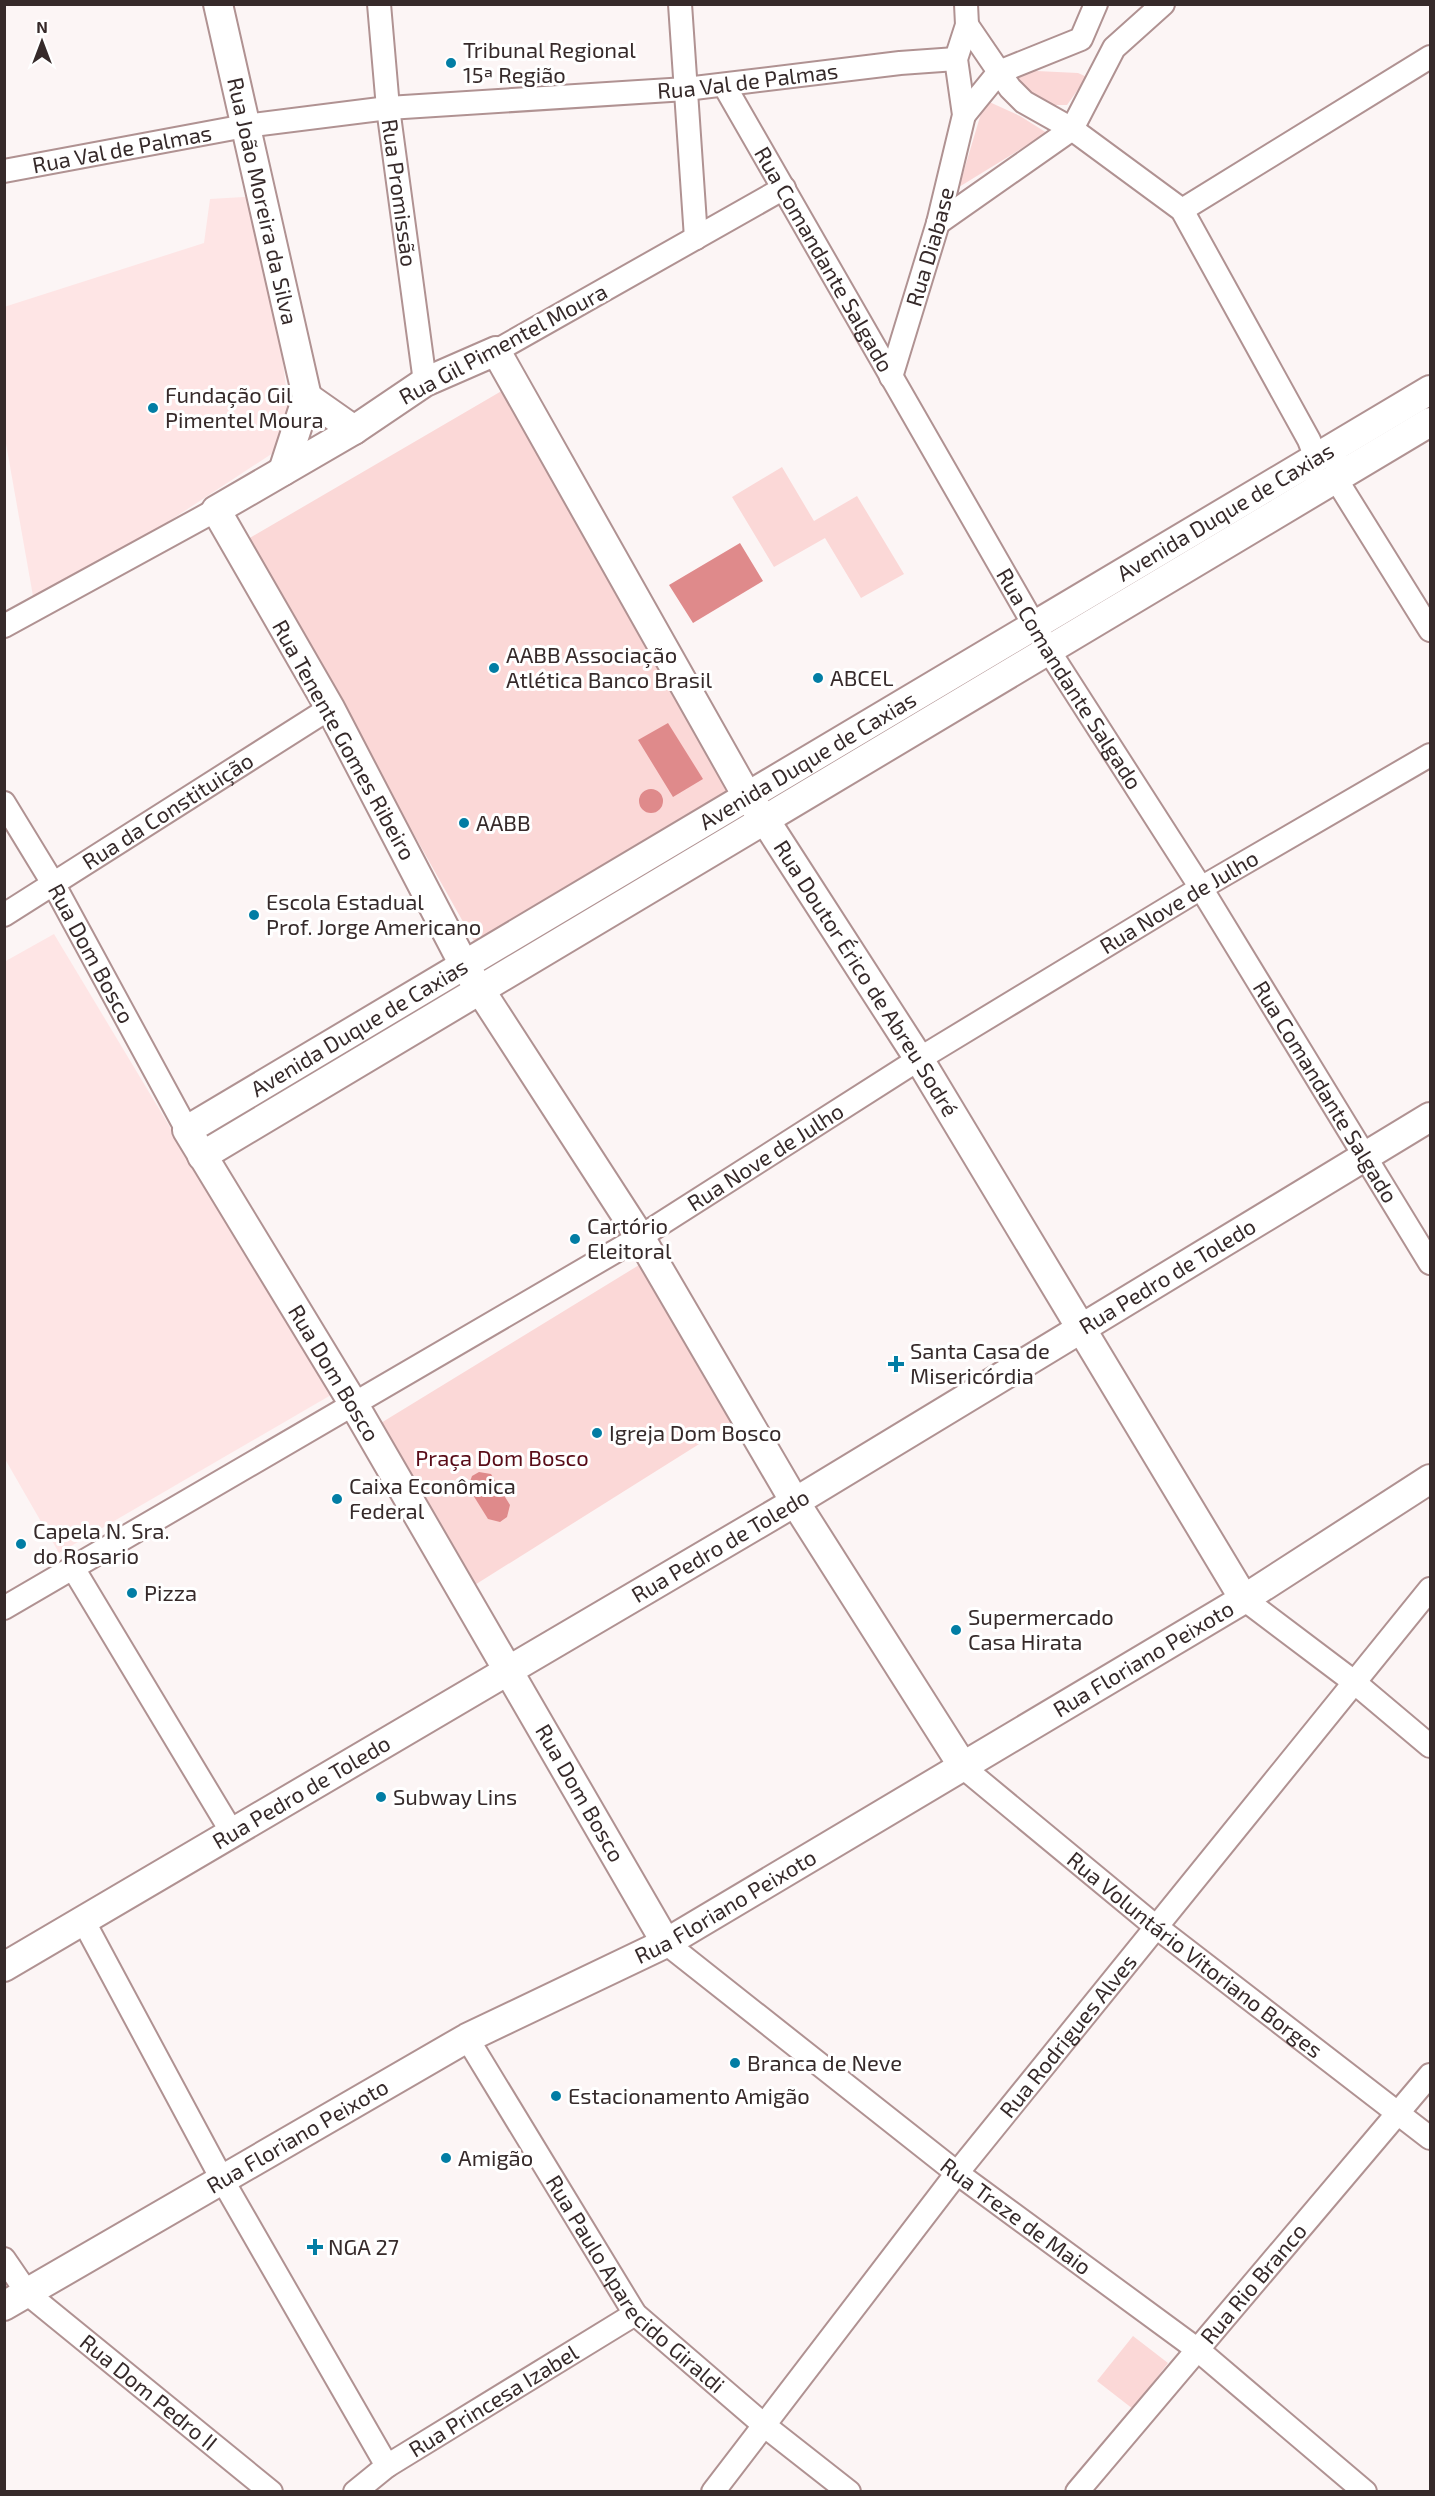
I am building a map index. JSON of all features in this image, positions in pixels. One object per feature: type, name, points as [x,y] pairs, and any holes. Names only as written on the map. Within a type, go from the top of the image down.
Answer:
[{"type":"main road","name":"Rua João Moreira da Silva","points":[[218,4],[307,397]]},
{"type":"main road","name":"Rua Gil Pimentel Moura","points":[[216,510],[354,430],[425,382],[496,351]]},
{"type":"main road","name":"Rua Doutor Érico de Abreu Sodré","points":[[496,351],[747,796],[765,820],[919,1059],[1244,1599]]},
{"type":"main road","name":"Avenida Duque de Caxias","points":[[187,1130],[1431,390]]},
{"type":"main road","points":[[283,471],[307,397],[354,430]]},
{"type":"main road","name":"Avenida Duque de Caxias","points":[[202,1156],[1431,422]]},
{"type":"main road","name":"Rua Tenente Gomes Ribeiro","points":[[216,510],[330,708],[464,965],[640,1237],[795,1502],[964,1768]]},
{"type":"main road","name":"Rua Pedro de Toledo","points":[[4,1967],[795,1502],[1431,1117]]},
{"type":"main road","name":"Rua Dom Bosco","points":[[187,1130],[353,1403],[666,1943]]},
{"type":"main road","name":"Rua Floriano Peixoto","points":[[16,2300],[143,2224],[223,2181],[467,2038],[666,1943],[964,1768],[1244,1599],[1431,1479]]},
{"type":"street","name":"Rua Promissão","points":[[379,4],[387,108],[425,382]]},
{"type":"street","points":[[680,4],[696,238]]},
{"type":"street","points":[[1081,39],[1096,4]]},
{"type":"street","points":[[938,224],[1072,129],[1114,48],[1163,4]]},
{"type":"street","name":"Rua Diabase","points":[[891,376],[938,224],[964,115],[956,58],[967,15]]},
{"type":"street","name":"Rua Diabase","points":[[964,115],[999,72],[967,15]]},
{"type":"street","points":[[1114,48],[1081,39],[999,72],[1024,102],[1072,129],[1182,210],[1298,418],[1316,458],[1308,481],[1293,504]]},
{"type":"street","points":[[1182,210],[1431,57]]},
{"type":"street","name":"Rua Val de Palmas","points":[[4,171],[245,126],[387,108],[686,89],[956,58]]},
{"type":"street","name":"Rua Comandante Salgado","points":[[724,85],[1048,651],[1202,888],[1431,1263]]},
{"type":"street","name":"Rua Gil Pimentel Moura","points":[[496,351],[784,188]]},
{"type":"street","points":[[1353,436],[1341,454],[1336,479],[1431,630]]},
{"type":"street","name":"Rua Gil Pimentel Moura","points":[[4,626],[216,510]]},
{"type":"street","name":"Rua da Constituição","points":[[4,915],[330,708]]},
{"type":"street","name":"Rua Nove de Julho","points":[[4,1608],[640,1237],[919,1059],[1202,888],[1431,755]]},
{"type":"street","name":"Rua Dom Bosco","points":[[4,803],[54,885],[187,1130]]},
{"type":"street","points":[[73,1568],[233,1834]]},
{"type":"street","name":"Rua Rodrigues Alves","points":[[713,2492],[957,2173],[1155,1926],[1431,1589]]},
{"type":"street","points":[[1244,1599],[1354,1682],[1431,1746]]},
{"type":"street","name":"Rua Voluntário Vitoriano Borges","points":[[964,1768],[1155,1926],[1431,2138]]},
{"type":"street","points":[[84,1922],[223,2181],[387,2466]]},
{"type":"street","name":"Rua Treze de Maio","points":[[666,1943],[957,2173],[1198,2350],[1365,2492]]},
{"type":"street","name":"Rua Paulo Aparecido Giraldi","points":[[467,2038],[635,2314],[765,2426],[849,2492]]},
{"type":"street","name":"Rua Rio Branco","points":[[1077,2492],[1431,2075]]},
{"type":"street","name":"Rua Dom Pedro II","points":[[4,2259],[16,2300],[271,2492]]},
{"type":"street","name":"Rua Princesa Izabel","points":[[355,2492],[387,2466],[635,2314]]},
{"type":"shaded area","points":[[262,196],[288,403],[286,430],[279,449],[55,596],[33,596],[5,438],[4,307],[204,243],[210,199]]},
{"type":"shaded area","points":[[740,543],[763,581],[693,623],[669,585]]},
{"type":"shaded area","points":[[668,723],[703,779],[673,797],[638,740]]},
{"type":"shaded area","points":[[651,789],[656,790],[662,796],[662,806],[656,812],[651,813],[646,812],[640,806],[639,801],[640,796],[646,790]]},
{"type":"shaded area","points":[[54,934],[331,1395],[59,1553],[5,1459],[4,962]]},
{"type":"shaded area","points":[[479,1472],[491,1474],[510,1505],[507,1517],[500,1522],[488,1519],[468,1487],[472,1476]]},
{"type":"green space","points":[[1016,70],[1078,73],[1087,77],[1067,105],[1049,105],[1016,85]]},
{"type":"green space","points":[[985,100],[1020,116],[1047,133],[959,187]]},
{"type":"green space","name":"AABB Associação Atlética Banco Brasil","points":[[505,389],[743,797],[480,952],[248,539]]},
{"type":"green space","points":[[782,467],[814,521],[857,496],[904,574],[861,598],[825,538],[774,567],[732,497]]},
{"type":"green space","name":"Praça Dom Bosco","points":[[644,1262],[739,1419],[470,1588],[376,1426]]},
{"type":"green space","points":[[1133,2336],[1168,2363],[1133,2409],[1097,2381]]},
{"type":"place","name":"Tribunal Regional 15ª Região","points":[[451,63]]},
{"type":"place","name":"Fundação Gil Pimentel Moura","points":[[153,408]]},
{"type":"place","name":"AABB Associação Atlética Banco Brasil","points":[[494,668]]},
{"type":"place","name":"ABCEL","points":[[818,678]]},
{"type":"place","name":"AABB","points":[[464,823]]},
{"type":"place","name":"Escola Estadual Prof. Jorge Americano","points":[[254,915]]},
{"type":"place","name":"Cartório Eleitoral","points":[[575,1239]]},
{"type":"place","name":"Santa Casa de Misericórdia","points":[[896,1364]]},
{"type":"place","name":"Igreja Dom Bosco","points":[[597,1433]]},
{"type":"place","name":"Caixa Econômica Federal","points":[[337,1499]]},
{"type":"place","name":"Capela N. Sra. do Rosario","points":[[21,1544]]},
{"type":"place","name":"Pizza","points":[[132,1593]]},
{"type":"place","name":"Supermercado Casa Hirata","points":[[956,1630]]},
{"type":"place","name":"Subway Lins","points":[[381,1797]]},
{"type":"place","name":"Branca de Neve","points":[[735,2063]]},
{"type":"place","name":"Estacionamento Amigão","points":[[556,2096]]},
{"type":"place","name":"Amigão","points":[[446,2158]]},
{"type":"place","name":"NGA 27","points":[[315,2247]]}]
